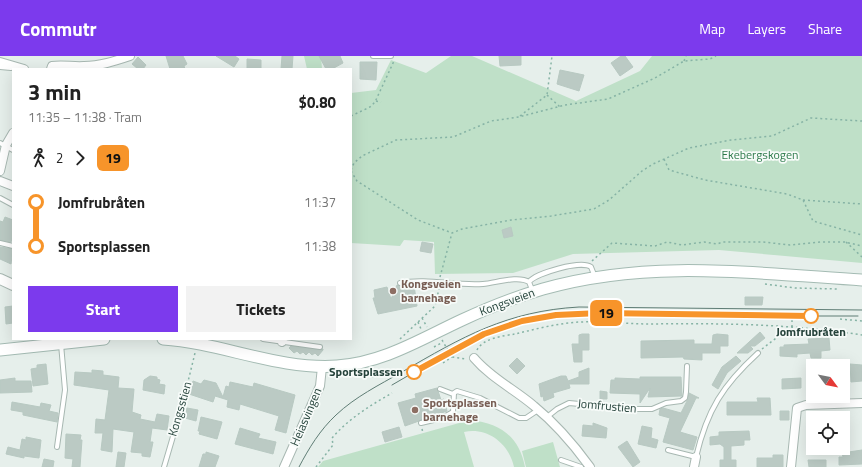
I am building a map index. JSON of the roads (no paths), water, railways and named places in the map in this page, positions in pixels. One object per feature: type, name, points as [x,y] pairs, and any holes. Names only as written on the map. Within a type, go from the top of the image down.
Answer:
[{"type":"main road","name":"Kongsveien","points":[[171,340],[211,345],[291,364],[322,367],[358,364],[398,352],[531,287],[632,272],[689,270],[862,280]]},
{"type":"main road","points":[[0,350],[82,340]]},
{"type":"street","points":[[51,68],[52,66],[57,65],[94,67],[130,56]]},
{"type":"street","points":[[0,62],[22,68]]},
{"type":"street","points":[[0,169],[3,144],[12,134]]},
{"type":"street","points":[[0,181],[12,186]]},
{"type":"street","points":[[0,279],[12,285]]},
{"type":"street","points":[[474,358],[484,370],[547,417],[590,467]]},
{"type":"street","name":"Heiasvingen","points":[[284,467],[320,386],[322,367]]},
{"type":"street","points":[[790,467],[797,408],[806,405],[862,403]]},
{"type":"street","points":[[694,467],[696,457]]},
{"type":"lane","points":[[374,56],[393,58]]},
{"type":"lane","points":[[0,67],[22,68]]},
{"type":"lane","points":[[3,144],[12,149]]},
{"type":"lane","points":[[0,198],[12,204]]},
{"type":"lane","points":[[0,243],[12,246]]},
{"type":"lane","points":[[400,283],[415,281],[440,281],[458,285],[493,283],[519,279],[531,287],[536,276],[570,266],[588,265],[593,270],[595,278]]},
{"type":"lane","points":[[283,340],[320,347]]},
{"type":"lane","points":[[57,447],[65,390],[61,343]]},
{"type":"lane","points":[[668,450],[696,457],[705,423],[716,401],[734,376],[758,353]]},
{"type":"lane","name":"Jomfrustien","points":[[547,417],[555,410],[569,403],[632,409],[652,409],[666,403],[681,401],[686,392],[687,366]]},
{"type":"lane","points":[[440,389],[453,394],[457,391],[472,395],[519,418],[526,418],[538,409]]},
{"type":"lane","points":[[422,423],[442,418],[453,412],[453,394]]},
{"type":"lane","name":"Kongsstien","points":[[164,467],[184,399]]},
{"type":"lane","points":[[561,460],[581,467]]},
{"type":"tram line","points":[[299,467],[311,446],[325,427],[336,415],[359,397],[465,337],[507,320],[529,314],[579,307],[862,310]]},
{"type":"tram line","points":[[470,341],[484,334],[515,323],[546,317],[578,313],[594,313]]},
{"type":"tram line","name":"19","points":[[414,372],[458,346],[484,334],[522,321],[556,315],[600,313],[811,316]]},
{"type":"tram line","points":[[792,316],[858,316]]},
{"type":"tram line","points":[[392,385],[442,356]]},
{"type":"place","name":"Kongsveien barnehage","points":[[393,291]]},
{"type":"place","name":"Jomfrubråten","points":[[811,316]]},
{"type":"place","name":"Sportsplassen","points":[[414,372]]},
{"type":"place","name":"Sportsplassen barnehage","points":[[415,410]]},
{"type":"park label","name":"Ekebergskogen","points":[[760,155]]}]
